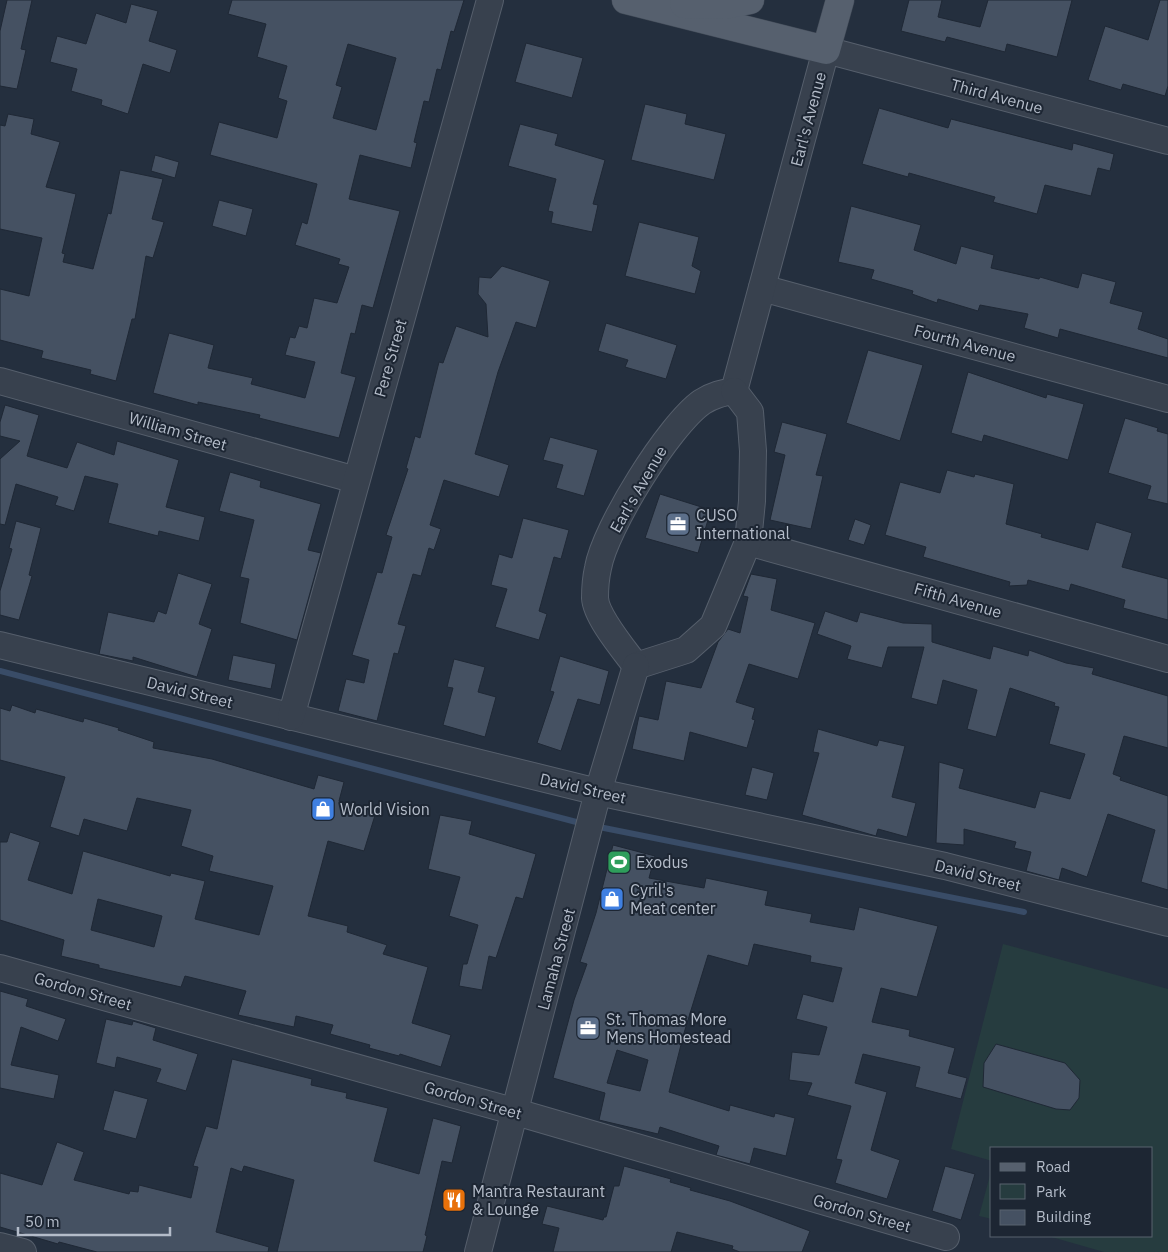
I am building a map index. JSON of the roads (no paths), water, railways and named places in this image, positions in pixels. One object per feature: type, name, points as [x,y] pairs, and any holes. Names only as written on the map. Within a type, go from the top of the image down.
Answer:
[{"type":"main road","points":[[632,2],[725,5],[750,0]]},
{"type":"main road","points":[[632,2],[826,50],[840,0]]},
{"type":"street","name":"Pere Street","points":[[290,716],[490,0]]},
{"type":"street","name":"Third Avenue","points":[[826,50],[1168,141]]},
{"type":"street","name":"Earl's Avenue","points":[[636,666],[608,628],[595,601],[598,567],[614,524],[676,426],[701,403],[716,394],[734,391],[826,50]]},
{"type":"street","name":"Fourth Avenue","points":[[762,288],[1168,399]]},
{"type":"street","name":"William Street","points":[[0,382],[356,480]]},
{"type":"street","points":[[636,666],[686,650],[712,626],[748,542],[752,501],[750,412],[734,391]]},
{"type":"street","name":"Fifth Avenue","points":[[748,542],[1168,659]]},
{"type":"street","name":"David Street","points":[[0,645],[290,716],[593,815],[945,866],[1168,923]]},
{"type":"street","name":"Lamaha Street","points":[[478,1252],[593,815],[636,666]]},
{"type":"street","name":"Gordon Street","points":[[0,968],[516,1112],[946,1237]]},
{"type":"street","points":[[0,1246],[23,1252]]},
{"type":"waterway","points":[[0,671],[584,824]]},
{"type":"waterway","points":[[594,826],[1024,912]]},
{"type":"place","name":"CUSO International","points":[[678,524]]},
{"type":"place","name":"World Vision","points":[[323,809]]},
{"type":"place","name":"Exodus","points":[[619,862]]},
{"type":"place","name":"Cyril's Meat center","points":[[612,899]]},
{"type":"place","name":"St. Thomas More Mens Homestead","points":[[588,1028]]},
{"type":"place","name":"Mantra Restaurant & Lounge","points":[[454,1200]]}]
